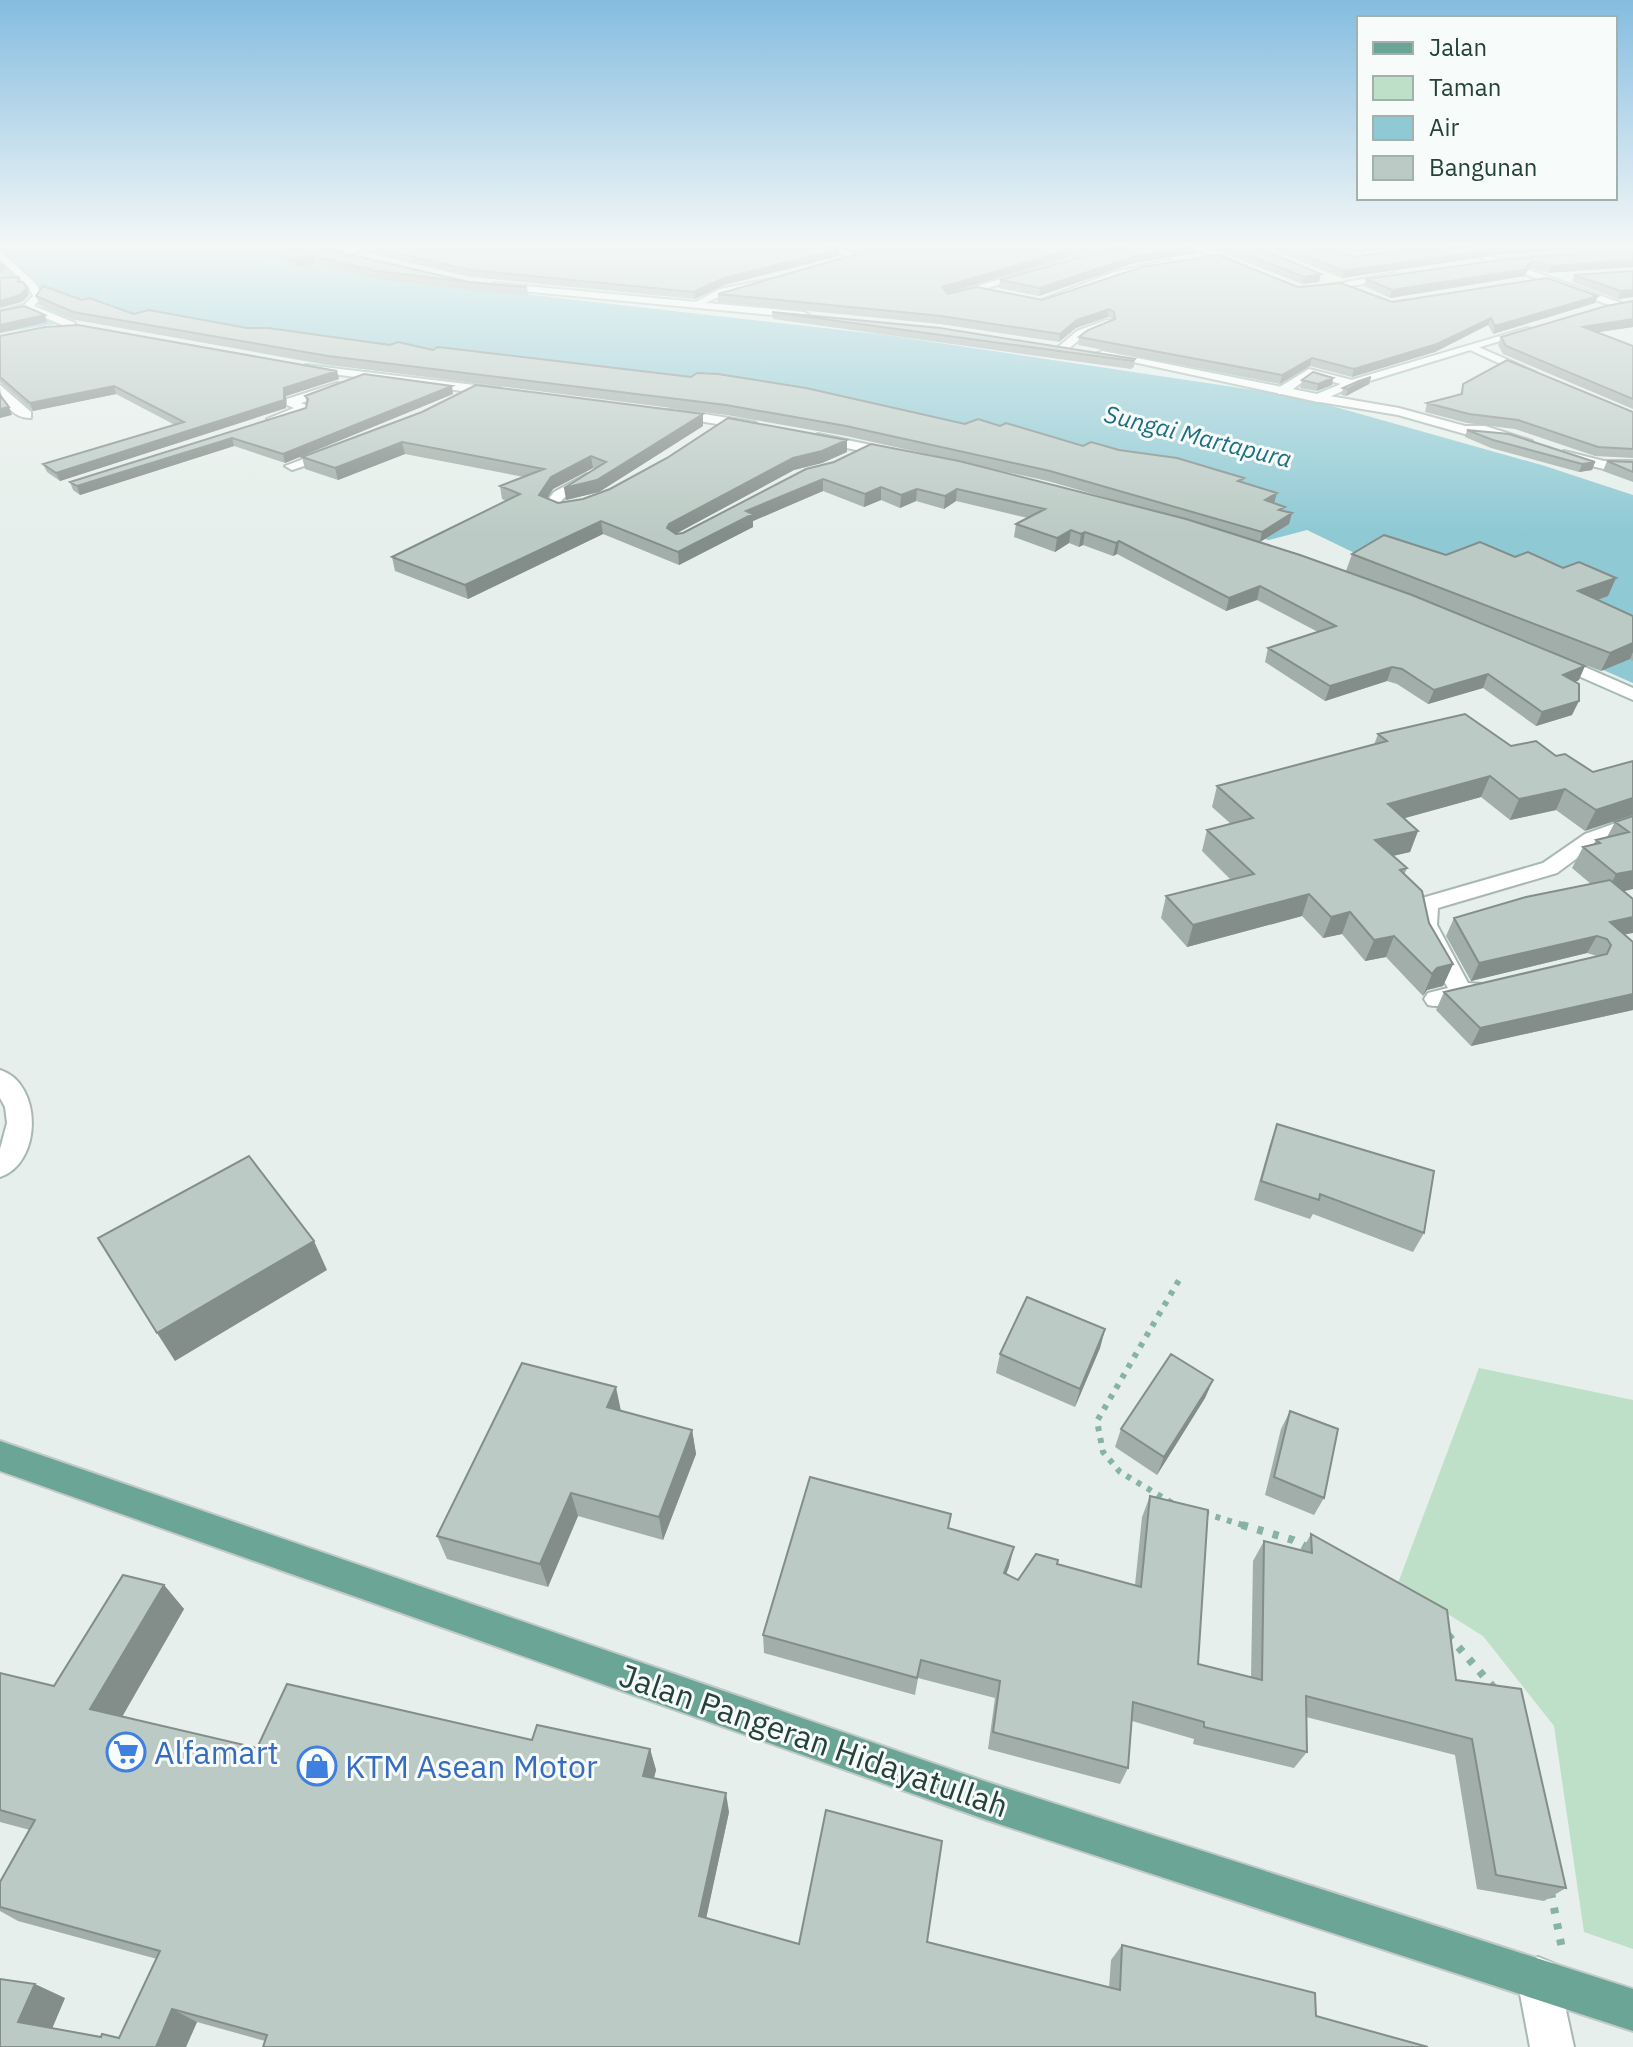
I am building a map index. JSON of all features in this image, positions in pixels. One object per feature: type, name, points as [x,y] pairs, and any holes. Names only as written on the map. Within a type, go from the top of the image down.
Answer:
[{"type":"main road","name":"Jalan Pangeran Hidayatullah","points":[[0,1456],[987,1801],[1633,2010]]},
{"type":"street","points":[[1063,348],[1068,344]]},
{"type":"street","points":[[1318,398],[1352,383],[1488,344]]},
{"type":"street","points":[[1049,346],[1077,350]]},
{"type":"street","points":[[1474,348],[1543,379]]},
{"type":"street","points":[[1091,352],[1399,412],[1465,430],[1509,435],[1548,450],[1604,465],[1633,465]]},
{"type":"street","points":[[290,365],[521,395]]},
{"type":"street","points":[[1282,391],[1309,372],[1352,383]]},
{"type":"street","points":[[258,424],[304,409],[291,402],[367,376]]},
{"type":"street","points":[[0,389],[13,405],[27,415]]},
{"type":"street","points":[[458,400],[478,390]]},
{"type":"street","points":[[1399,412],[1426,405]]},
{"type":"street","points":[[664,412],[774,430]]},
{"type":"street","points":[[713,430],[726,422]]},
{"type":"street","points":[[804,435],[912,458]]},
{"type":"street","points":[[292,466],[345,447]]},
{"type":"street","points":[[850,459],[872,449]]},
{"type":"street","points":[[593,502],[568,511],[555,510],[550,506],[559,495],[597,474]]},
{"type":"street","points":[[1543,653],[1633,695]]},
{"type":"street","points":[[1462,993],[1426,925],[1425,912],[1430,903],[1550,868],[1592,838],[1633,823]]},
{"type":"street","points":[[1436,999],[1490,986]]},
{"type":"street","points":[[0,1079],[18,1107],[20,1124],[8,1159],[0,1167]]},
{"type":"street","points":[[1552,2047],[1554,1984]]},
{"type":"path","points":[[1179,1280],[1097,1421],[1103,1452],[1120,1472],[1170,1503],[1184,1507]]},
{"type":"path","points":[[1197,1511],[1293,1540],[1320,1555]]},
{"type":"path","points":[[1436,1622],[1478,1666],[1504,1702]]},
{"type":"path","points":[[1549,1885],[1554,1984]]},
{"type":"green space","points":[[1479,1368],[1633,1400],[1633,1949],[1584,1932],[1554,1726],[1483,1636],[1398,1583]]},
{"type":"water","name":"Sungai Martapura","points":[[208,344],[943,344],[1300,397],[1545,466],[1633,495],[1633,683],[1539,642],[1307,530],[1269,540],[988,465],[829,428],[482,382],[326,365]]},
{"type":"building","points":[[0,344],[182,344],[337,371],[284,388],[284,400],[56,473],[43,464],[184,422],[114,386],[30,403],[0,377]]},
{"type":"building","points":[[256,344],[405,344],[433,350],[438,347],[691,377],[697,373],[718,374],[806,388],[965,424],[978,419],[1000,426],[1006,423],[1083,446],[1091,442],[1119,450],[1177,458],[1244,478],[1238,481],[1277,493],[1265,500],[1285,507],[1279,510],[1292,513],[1262,532],[1050,471],[846,426],[726,405],[328,356]]},
{"type":"building","points":[[1004,344],[1038,344],[1135,359]]},
{"type":"building","points":[[1114,344],[1438,344],[1354,369],[1312,358],[1282,375]]},
{"type":"building","points":[[1505,344],[1633,346],[1633,399]]},
{"type":"building","points":[[1507,360],[1633,412],[1633,449],[1598,447],[1518,420],[1469,414],[1427,403],[1462,394],[1463,384]]},
{"type":"building","points":[[1313,372],[1333,378],[1318,384],[1302,380]]},
{"type":"building","points":[[364,374],[452,386],[283,454],[232,438],[77,486],[70,482],[306,408],[308,399],[305,396]]},
{"type":"building","points":[[1371,377],[1348,389],[1343,388],[1359,381]]},
{"type":"building","points":[[476,385],[703,414],[597,480],[564,488],[606,462],[591,456],[551,477],[539,495],[558,503],[583,499],[610,489],[667,458],[728,418],[847,440],[822,451],[793,458],[669,524],[667,528],[676,534],[806,469],[834,462],[871,444],[959,461],[1186,519],[1412,595],[1585,666],[1563,675],[1579,684],[1579,701],[1542,712],[1488,674],[1434,690],[1402,669],[1392,667],[1330,686],[1268,648],[1336,626],[1260,586],[1229,598],[1119,541],[1116,543],[1071,530],[1057,538],[1016,524],[1045,509],[957,489],[945,496],[917,489],[901,495],[881,487],[865,494],[823,479],[746,511],[753,514],[678,552],[601,521],[465,585],[392,557],[520,494],[500,486],[544,469],[402,442],[335,468],[302,457],[422,412]]},
{"type":"building","points":[[0,395],[9,407],[0,409]]},
{"type":"building","points":[[1467,430],[1509,434],[1595,462],[1582,464]]},
{"type":"building","points":[[1607,461],[1633,462],[1633,472]]},
{"type":"building","points":[[1384,535],[1446,555],[1480,542],[1515,557],[1528,552],[1563,568],[1579,562],[1616,578],[1578,591],[1633,616],[1633,643],[1610,653],[1352,554]]},
{"type":"building","points":[[1465,714],[1511,746],[1536,741],[1556,756],[1565,754],[1593,772],[1633,761],[1633,798],[1596,810],[1565,789],[1519,799],[1490,776],[1388,804],[1418,831],[1375,840],[1407,868],[1400,870],[1422,891],[1429,923],[1453,964],[1437,968],[1432,974],[1394,936],[1374,940],[1350,912],[1331,917],[1309,894],[1193,925],[1166,896],[1254,874],[1207,830],[1253,818],[1217,786],[1387,741],[1378,734]]},
{"type":"building","points":[[1633,816],[1633,871],[1616,874],[1583,847],[1600,843],[1596,840],[1629,832],[1615,822]]},
{"type":"building","points":[[1610,880],[1633,899],[1633,917],[1610,922],[1633,942],[1633,994],[1480,1028],[1444,992],[1607,954],[1611,945],[1607,939],[1597,936],[1479,963],[1454,918],[1526,897]]},
{"type":"building","points":[[1277,1124],[1434,1171],[1424,1233],[1320,1194],[1319,1200],[1261,1181]]},
{"type":"building","points":[[249,1156],[314,1241],[157,1333],[98,1238]]},
{"type":"building","points":[[1027,1297],[1105,1329],[1080,1389],[1000,1354]]},
{"type":"building","points":[[1171,1354],[1213,1380],[1164,1457],[1121,1429]]},
{"type":"building","points":[[522,1363],[616,1387],[607,1407],[692,1430],[659,1517],[571,1493],[540,1564],[437,1536]]},
{"type":"building","points":[[1290,1411],[1338,1429],[1324,1498],[1274,1477]]},
{"type":"building","points":[[810,1477],[951,1514],[948,1528],[1014,1547],[1004,1573],[1018,1580],[1036,1554],[1058,1560],[1057,1564],[1141,1587],[1150,1496],[1208,1510],[1198,1664],[1262,1680],[1264,1541],[1312,1553],[1311,1534],[1447,1610],[1456,1680],[1521,1689],[1566,1888],[1496,1875],[1472,1739],[1306,1696],[1307,1752],[1204,1727],[1204,1722],[1133,1702],[1128,1768],[993,1732],[1000,1681],[921,1660],[917,1678],[763,1635]]},
{"type":"building","points":[[123,1575],[164,1585],[90,1709],[257,1748],[287,1684],[532,1740],[537,1725],[650,1749],[643,1776],[726,1793],[699,1916],[799,1944],[826,1810],[942,1841],[927,1942],[1120,1990],[1122,1945],[1315,1993],[1316,2016],[1428,2047],[263,2047],[267,2035],[172,2009],[156,2047],[0,2047],[0,1979],[35,1984],[18,2022],[119,2038],[160,1951],[0,1907],[0,1882],[35,1820],[0,1810],[0,1673],[54,1686]]},
{"type":"place","name":"Alfamart","points":[[126,1752]]},
{"type":"place","name":"KTM Asean Motor","points":[[317,1766]]}]
